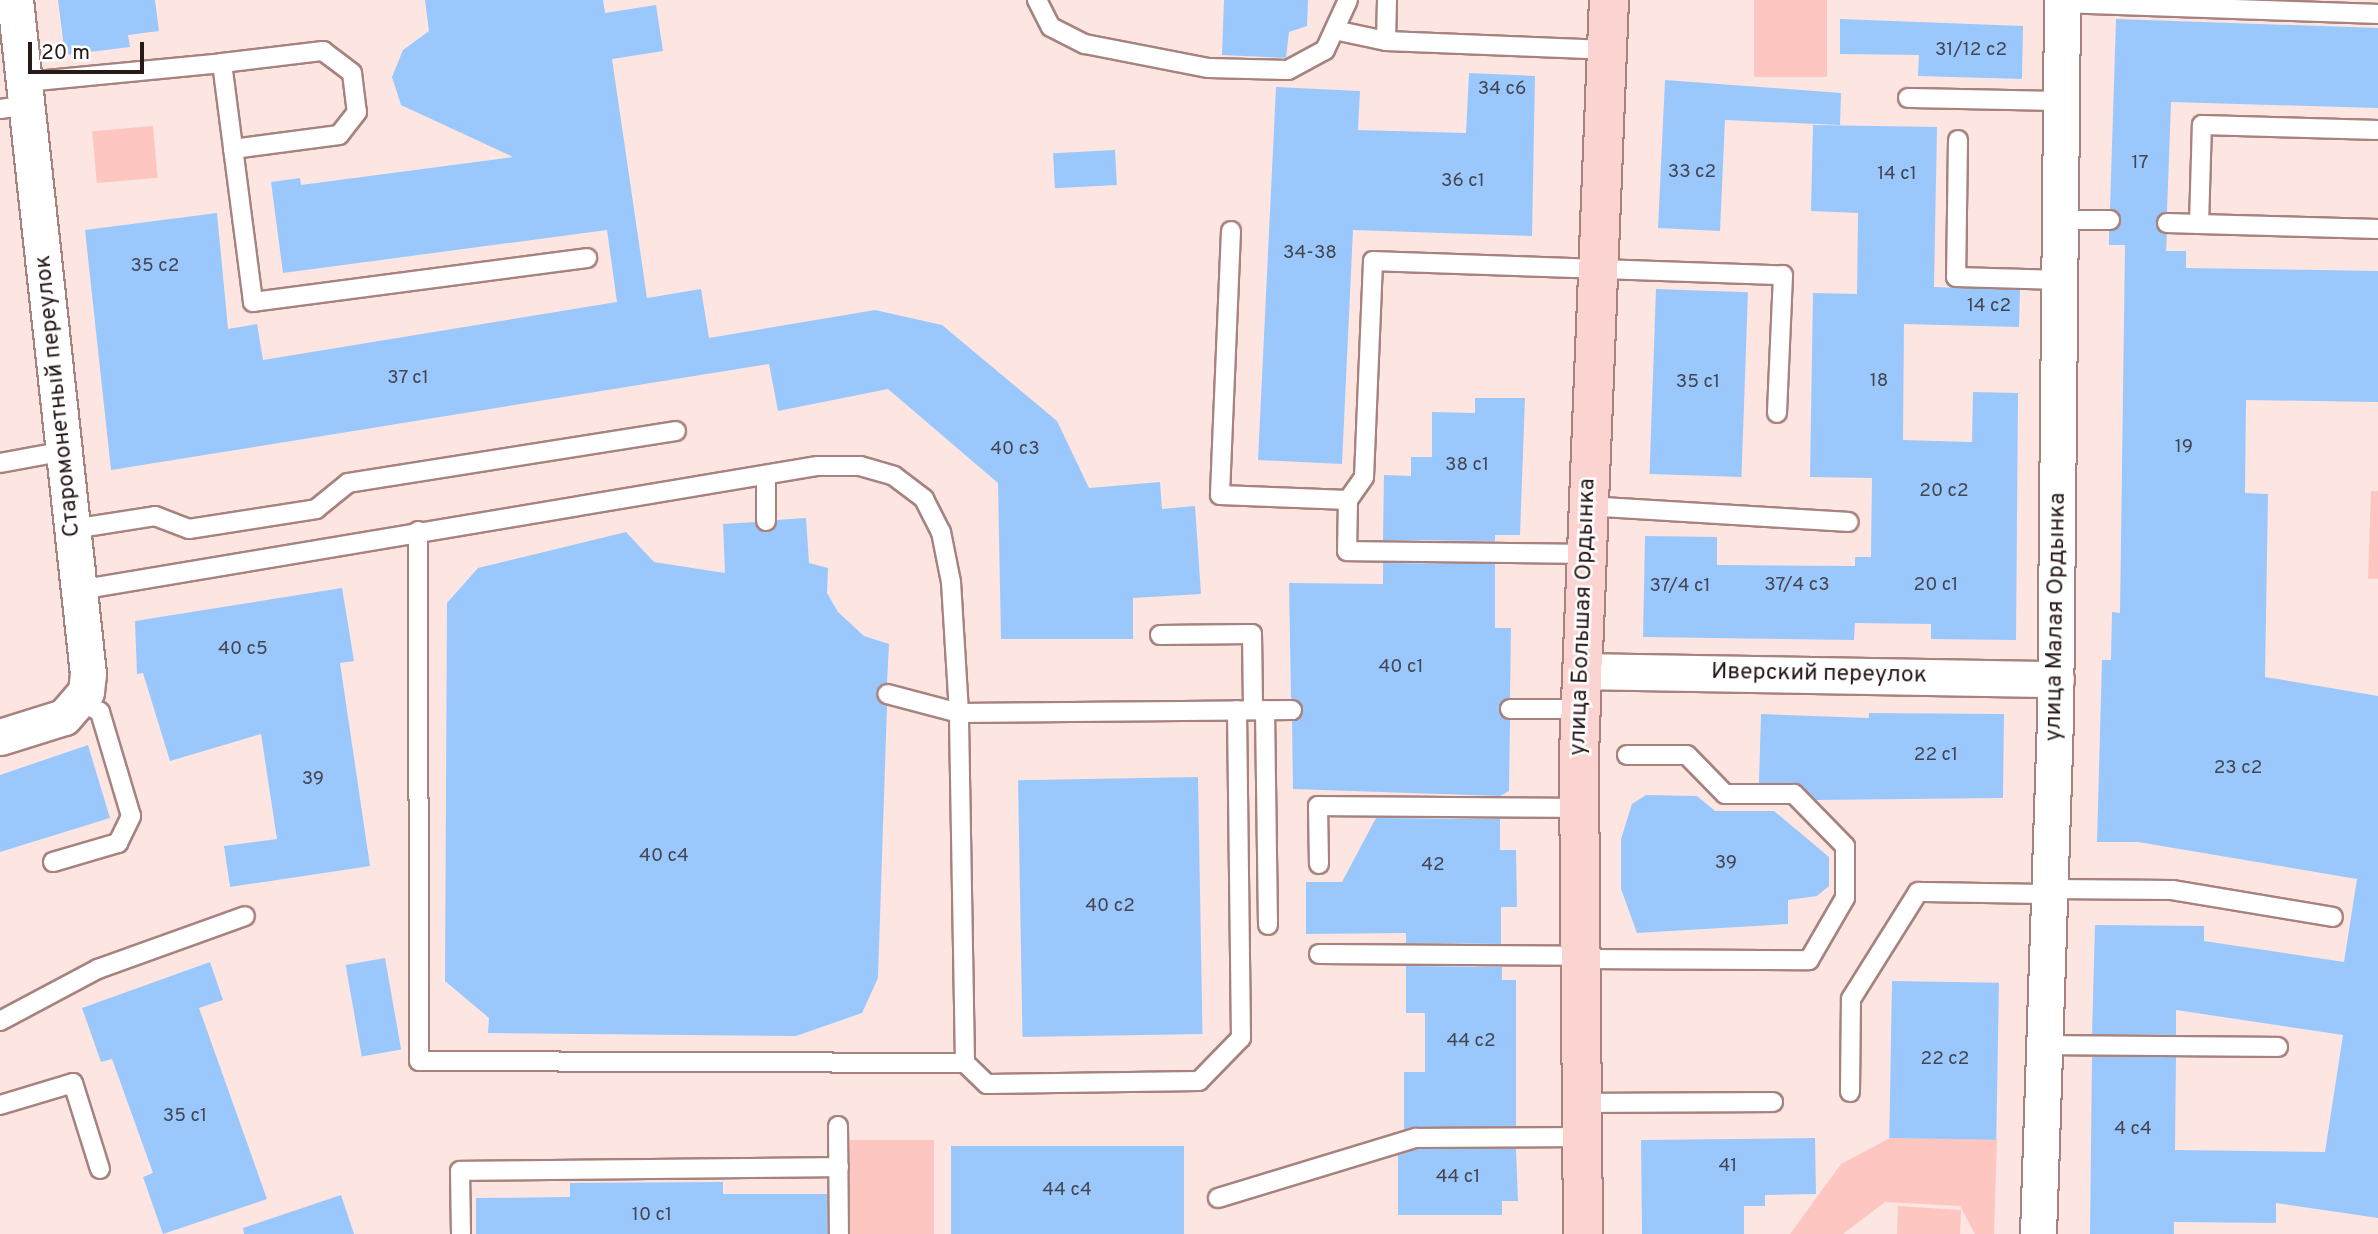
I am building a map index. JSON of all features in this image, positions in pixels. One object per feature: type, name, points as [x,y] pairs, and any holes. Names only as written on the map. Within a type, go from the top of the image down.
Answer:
[{"type":"main road","name":"улица Большая Ордынка","points":[[1583,1234],[1581,671],[1609,0]]},
{"type":"street","name":"Старомонетный переулок","points":[[15,0],[18,99],[65,451],[88,674],[80,701]]},
{"type":"street","name":"улица Малая Ордынка","points":[[2038,1234],[2056,679],[2062,1]]},
{"type":"street","name":"Иверский переулок","points":[[1581,671],[2056,679]]},
{"type":"street","points":[[0,737],[64,717],[80,701]]},
{"type":"lane","points":[[1037,0],[1051,27],[1067,38],[1209,68],[1288,70],[1308,64],[1339,30],[1348,0]]},
{"type":"lane","points":[[1386,41],[1387,0]]},
{"type":"lane","points":[[2062,1],[2378,14]]},
{"type":"lane","points":[[1339,30],[1386,41],[1607,50]]},
{"type":"lane","points":[[18,99],[222,63],[323,51],[352,73],[357,112],[339,135],[233,149]]},
{"type":"lane","points":[[222,63],[253,302],[587,258]]},
{"type":"lane","points":[[1908,98],[2062,101]]},
{"type":"lane","points":[[2199,224],[2202,124],[2378,130]]},
{"type":"lane","points":[[1958,140],[1956,277],[2061,280]]},
{"type":"lane","points":[[2062,220],[2110,220]]},
{"type":"lane","points":[[2167,223],[2378,229]]},
{"type":"lane","points":[[1231,231],[1220,495],[1348,500]]},
{"type":"lane","points":[[1586,554],[1348,551],[1348,500],[1364,477],[1373,261],[1783,275],[1777,413]]},
{"type":"lane","points":[[73,529],[155,516],[189,529],[316,509],[348,483],[677,431]]},
{"type":"lane","points":[[0,463],[65,451]]},
{"type":"lane","points":[[79,590],[418,531],[766,475],[860,466],[894,475],[924,499],[941,533],[951,582],[959,713],[965,1063]]},
{"type":"lane","points":[[766,475],[766,521]]},
{"type":"lane","points":[[1587,506],[1849,522]]},
{"type":"lane","points":[[418,531],[419,1060],[965,1063],[988,1084],[1199,1081],[1241,1038],[1252,634],[1160,635]]},
{"type":"lane","points":[[887,694],[959,713],[1292,710]]},
{"type":"lane","points":[[53,862],[118,843],[131,816],[100,712],[80,701]]},
{"type":"lane","points":[[1510,709],[1581,709]]},
{"type":"lane","points":[[1252,710],[1268,925]]},
{"type":"lane","points":[[1319,954],[1808,960],[1845,898],[1845,846],[1794,794],[1725,794],[1687,755],[1627,755]]},
{"type":"lane","points":[[1319,864],[1318,806],[1580,808]]},
{"type":"lane","points":[[1850,1092],[1851,999],[1918,892],[2172,890],[2333,917]]},
{"type":"lane","points":[[0,1021],[98,968],[245,916]]},
{"type":"lane","points":[[2045,1045],[2278,1047]]},
{"type":"lane","points":[[0,1105],[73,1083],[100,1169]]},
{"type":"lane","points":[[1218,1198],[1416,1138],[1773,1101]]},
{"type":"lane","points":[[838,1126],[839,1234]]},
{"type":"lane","points":[[461,1234],[460,1171],[839,1167]]},
{"type":"shaded area","points":[[1754,0],[1827,0],[1827,77],[1754,77]]},
{"type":"shaded area","points":[[153,126],[158,178],[97,183],[92,131]]},
{"type":"shaded area","points":[[2371,491],[2378,491],[2378,579],[2368,579]]},
{"type":"shaded area","points":[[1890,1138],[1997,1139],[1994,1234],[1975,1234],[1960,1206],[1885,1202],[1843,1234],[1790,1234],[1841,1164]]},
{"type":"shaded area","points":[[850,1140],[934,1140],[934,1234],[850,1234]]},
{"type":"shaded area","points":[[1898,1206],[1961,1210],[1960,1234],[1897,1234]]},
{"type":"building","points":[[58,0],[155,0],[159,31],[128,35],[130,47],[65,55]]},
{"type":"building","points":[[425,0],[603,0],[605,13],[656,5],[663,51],[612,59],[647,298],[701,289],[709,338],[875,310],[942,325],[1057,421],[1089,488],[1160,482],[1162,509],[1195,506],[1201,594],[1133,598],[1133,639],[1001,639],[998,483],[888,389],[778,411],[769,364],[111,470],[85,230],[217,213],[228,329],[257,324],[263,360],[617,302],[607,230],[283,273],[271,182],[300,178],[301,185],[513,157],[401,105],[392,77],[403,50],[429,31]]},
{"type":"building","points":[[1224,0],[1308,0],[1307,26],[1289,32],[1286,58],[1222,55]]},
{"type":"building","points":[[1840,19],[2023,26],[2022,79],[1918,76],[1919,55],[1840,54]]},
{"type":"building","points":[[2116,19],[2378,28],[2378,108],[2171,102],[2167,212],[2156,223],[2167,234],[2166,251],[2186,251],[2186,268],[2378,271],[2378,402],[2246,400],[2245,493],[2268,494],[2265,677],[2378,696],[2378,1218],[2276,1203],[2276,1223],[2174,1222],[2174,1234],[2090,1234],[2092,1057],[2176,1057],[2175,1150],[2325,1152],[2343,1035],[2176,1010],[2176,1035],[2092,1034],[2095,925],[2204,926],[2204,941],[2344,962],[2357,879],[2138,842],[2097,842],[2102,660],[2111,660],[2112,612],[2120,613],[2125,245],[2109,245],[2109,231],[2121,221],[2110,209]]},
{"type":"building","points":[[1469,73],[1535,76],[1532,236],[1353,230],[1342,464],[1258,460],[1276,87],[1360,91],[1358,130],[1466,133]]},
{"type":"building","points":[[1665,80],[1841,93],[1840,125],[1725,120],[1720,231],[1658,228]]},
{"type":"building","points":[[1813,125],[1937,127],[1934,287],[2020,290],[2019,327],[1904,324],[1903,440],[1972,442],[1973,392],[2018,393],[2016,640],[1931,639],[1931,624],[1855,623],[1854,640],[1643,637],[1645,536],[1717,537],[1717,565],[1855,566],[1855,557],[1871,557],[1872,478],[1810,477],[1813,293],[1857,294],[1858,213],[1811,211]]},
{"type":"building","points":[[1115,150],[1117,185],[1055,188],[1053,153]]},
{"type":"building","points":[[1656,289],[1748,292],[1741,477],[1650,474]]},
{"type":"building","points":[[1475,398],[1525,398],[1520,535],[1495,535],[1495,541],[1383,540],[1384,475],[1411,476],[1411,457],[1432,457],[1432,412],[1475,413]]},
{"type":"building","points":[[806,518],[809,563],[828,568],[827,593],[838,612],[864,636],[889,644],[887,683],[876,692],[887,706],[878,978],[862,1013],[796,1036],[488,1033],[489,1018],[445,981],[447,603],[478,568],[626,532],[654,562],[725,573],[723,524],[755,522],[767,532],[777,520]]},
{"type":"building","points":[[1383,563],[1495,564],[1495,628],[1511,628],[1510,698],[1499,708],[1510,720],[1509,791],[1500,796],[1293,789],[1292,721],[1303,709],[1291,699],[1289,583],[1383,584]]},
{"type":"building","points":[[342,588],[354,661],[340,663],[370,866],[230,887],[224,846],[277,839],[261,734],[170,761],[143,673],[137,674],[135,621]]},
{"type":"building","points":[[1869,713],[2004,714],[2003,798],[1815,800],[1798,783],[1759,783],[1761,714],[1869,718]]},
{"type":"building","points":[[88,745],[110,818],[0,852],[0,775]]},
{"type":"building","points":[[1198,777],[1202,1034],[1023,1037],[1018,780]]},
{"type":"building","points":[[1646,795],[1697,796],[1715,811],[1774,811],[1829,857],[1829,886],[1817,896],[1788,900],[1788,924],[1637,933],[1621,889],[1621,839],[1632,804]]},
{"type":"building","points":[[1376,818],[1500,819],[1500,850],[1516,850],[1517,907],[1501,907],[1501,944],[1406,943],[1406,933],[1306,934],[1306,882],[1342,882]]},
{"type":"building","points":[[385,958],[401,1050],[362,1057],[346,965]]},
{"type":"building","points":[[210,962],[223,1000],[199,1008],[267,1199],[163,1234],[143,1177],[153,1173],[112,1059],[101,1062],[82,1008]]},
{"type":"building","points":[[1406,966],[1502,967],[1502,980],[1516,980],[1516,1126],[1404,1130],[1404,1072],[1425,1072],[1425,1013],[1406,1013]]},
{"type":"building","points":[[1892,981],[1999,983],[1996,1140],[1889,1138]]},
{"type":"building","points":[[1815,1138],[1816,1194],[1765,1195],[1765,1206],[1744,1206],[1744,1234],[1642,1234],[1641,1140]]},
{"type":"building","points":[[951,1146],[1184,1146],[1184,1234],[951,1234]]},
{"type":"building","points":[[1418,1149],[1516,1149],[1518,1201],[1502,1201],[1502,1215],[1398,1215],[1398,1155]]},
{"type":"building","points":[[723,1182],[723,1194],[827,1194],[828,1234],[476,1234],[476,1198],[570,1197],[570,1183]]},
{"type":"building","points":[[341,1195],[354,1234],[244,1234],[243,1228]]}]
